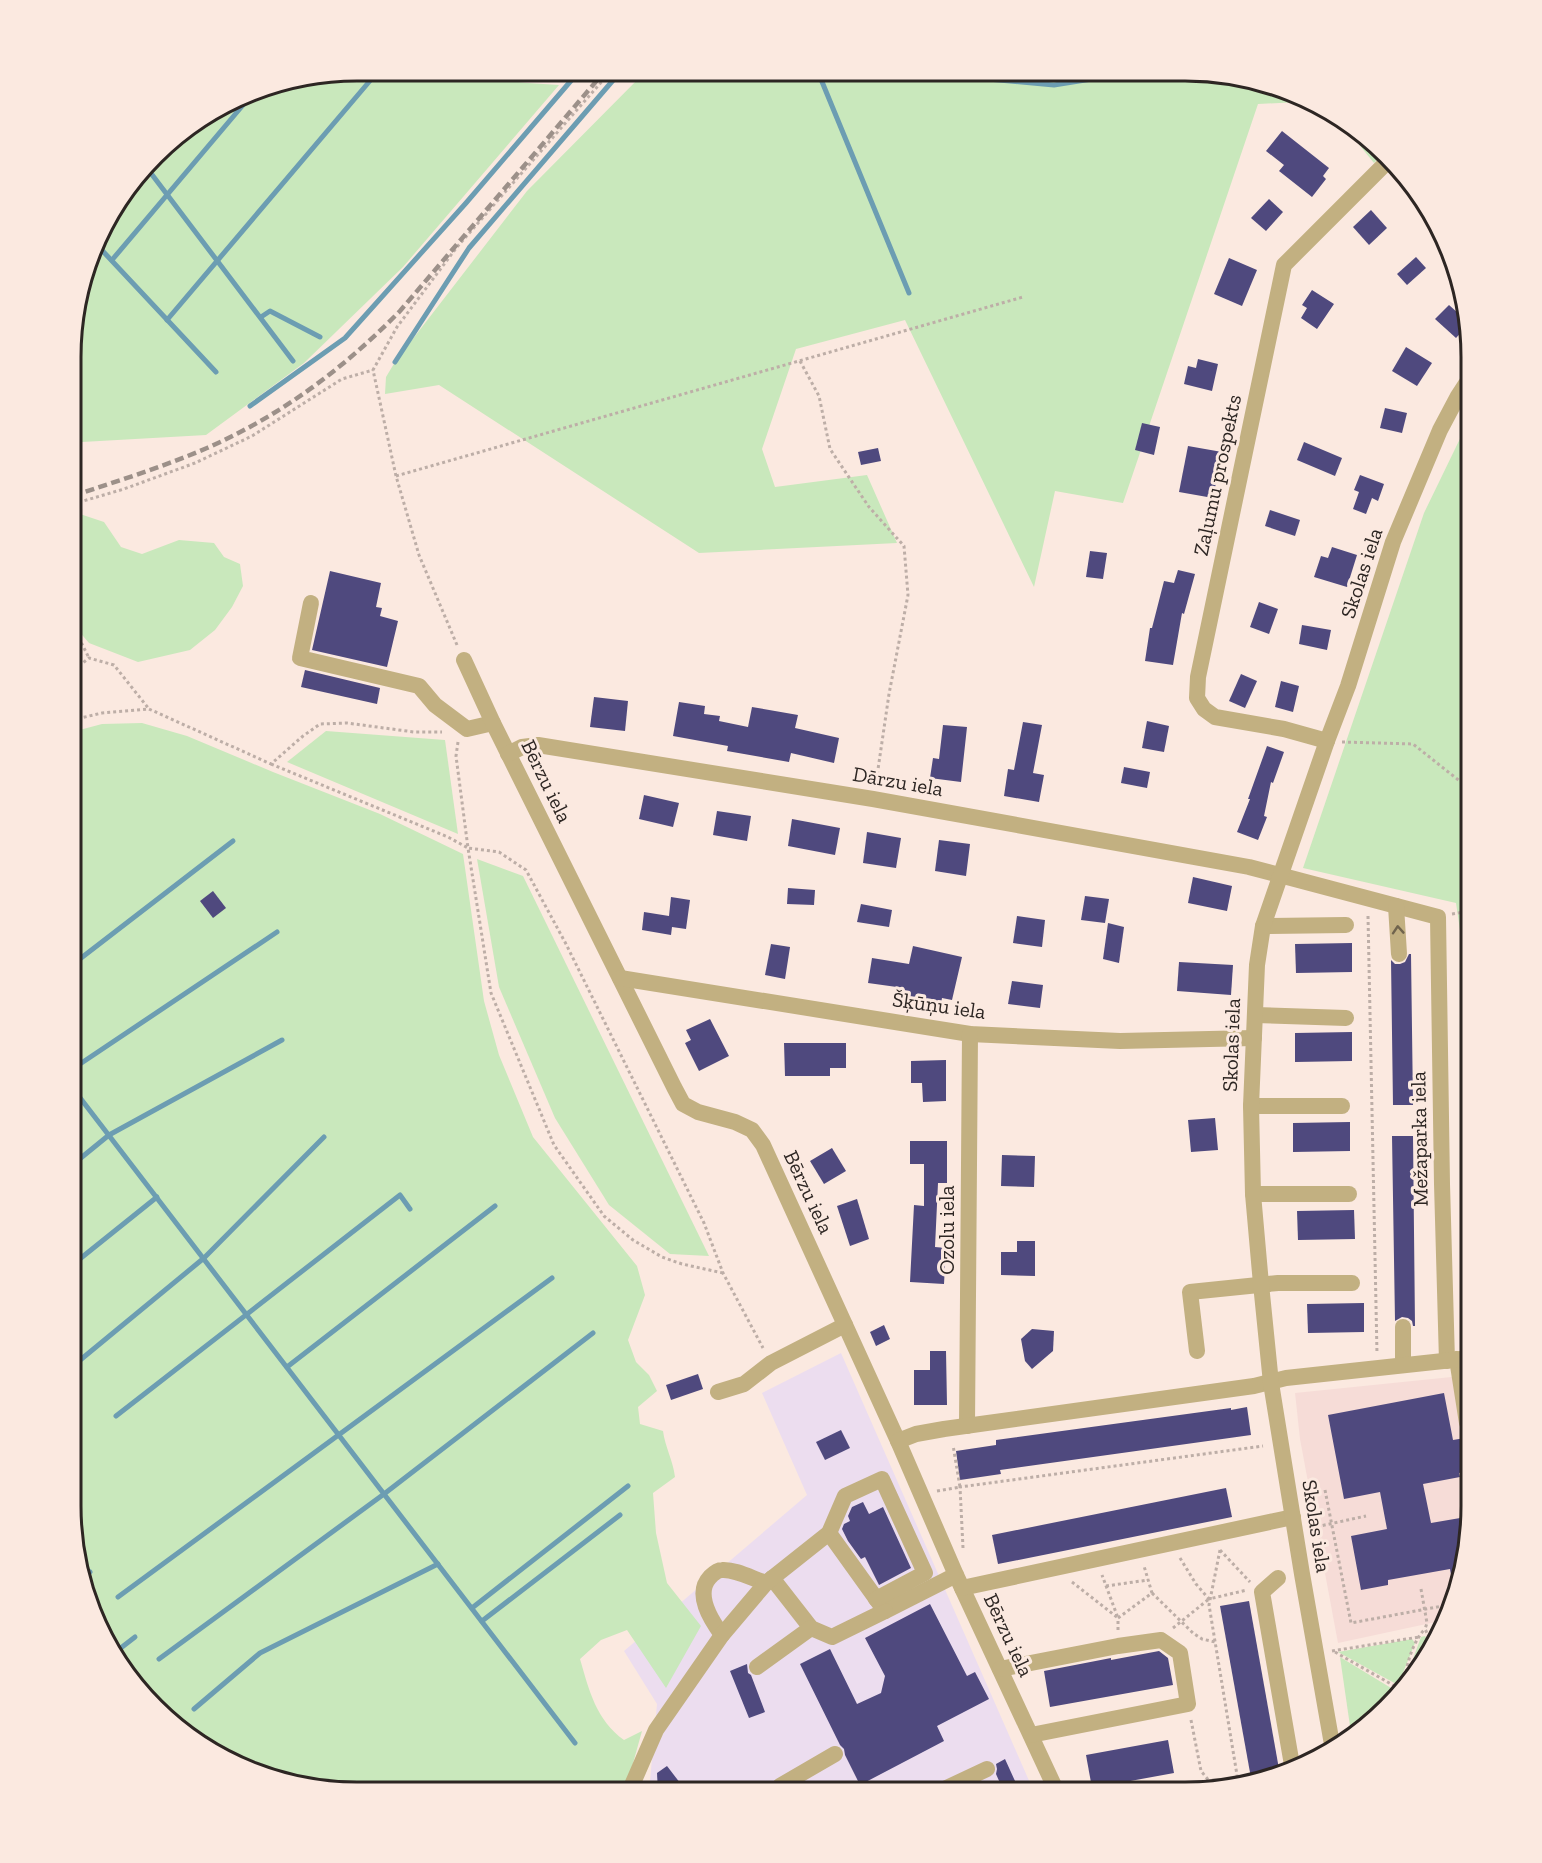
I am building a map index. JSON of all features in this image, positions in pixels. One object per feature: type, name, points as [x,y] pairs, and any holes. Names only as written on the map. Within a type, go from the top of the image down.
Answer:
[{"type":"street","name":"Zaļumu prospekts","points":[[1327,741],[1284,729],[1215,717],[1204,709],[1197,698],[1198,677],[1284,265],[1384,166]]},
{"type":"street","name":"Skolas iela","points":[[1331,1740],[1271,1383],[1261,1284],[1253,1194],[1251,1106],[1257,965],[1263,926],[1348,686],[1393,542],[1440,430],[1461,392]]},
{"type":"street","points":[[311,603],[300,658],[420,686],[435,705],[463,730],[493,723]]},
{"type":"street","name":"Bērzu iela","points":[[464,660],[508,754],[683,1104],[698,1112],[735,1122],[752,1130],[763,1144],[959,1581],[1052,1782]]},
{"type":"street","name":"Dārzu iela","points":[[508,754],[522,747],[538,745],[873,799],[1249,867],[1438,917]]},
{"type":"street","points":[[1396,906],[1399,954]]},
{"type":"street","name":"Mežaparka iela","points":[[1438,917],[1442,1184],[1461,1380]]},
{"type":"street","points":[[1263,926],[1346,926]]},
{"type":"street","name":"Šķūņu iela","points":[[620,978],[970,1034],[1120,1041],[1254,1038]]},
{"type":"street","points":[[1255,1016],[1346,1018]]},
{"type":"street","name":"Ozolu iela","points":[[959,1427],[970,1034]]},
{"type":"street","points":[[1251,1106],[1342,1106]]},
{"type":"street","points":[[1253,1194],[1349,1194]]},
{"type":"street","points":[[1197,1351],[1190,1292],[1261,1284],[1352,1283]]},
{"type":"street","points":[[718,1392],[744,1384],[771,1363],[845,1325]]},
{"type":"street","points":[[1403,1327],[1403,1359]]},
{"type":"street","points":[[898,1441],[916,1434],[959,1427],[1271,1383],[1286,1378],[1403,1359],[1458,1359]]},
{"type":"street","points":[[633,1782],[656,1730],[722,1635],[769,1581],[829,1533],[845,1496],[882,1479],[925,1573],[832,1637],[811,1628],[769,1581],[720,1570],[703,1585],[704,1600],[711,1621],[722,1635]]},
{"type":"street","points":[[880,1605],[959,1581],[1060,1567],[1293,1517]]},
{"type":"street","points":[[829,1533],[880,1605]]},
{"type":"street","points":[[1278,1578],[1262,1592],[1291,1761]]},
{"type":"street","points":[[757,1666],[811,1628]]},
{"type":"street","points":[[1000,1669],[1161,1640],[1180,1653],[1188,1704],[1031,1735]]},
{"type":"street","points":[[787,1782],[835,1754]]},
{"type":"street","points":[[959,1782],[987,1769]]},
{"type":"path","points":[[464,660],[419,555],[396,476],[373,370],[397,327],[457,247],[602,81]]},
{"type":"path","points":[[396,476],[1023,297]]},
{"type":"path","points":[[800,360],[819,396],[830,449],[869,507],[904,546],[908,595],[873,799]]},
{"type":"path","points":[[81,502],[195,464],[252,436],[342,378],[373,370]]},
{"type":"path","points":[[81,643],[89,658],[114,665],[149,709],[271,764],[448,837],[468,848],[499,852],[526,870],[566,944],[704,1223],[723,1273],[771,1363]]},
{"type":"path","points":[[81,664],[89,658]]},
{"type":"path","points":[[81,718],[102,713],[149,709]]},
{"type":"path","points":[[271,764],[320,724],[347,723],[414,732],[463,730],[456,756],[491,993],[554,1145],[604,1216],[633,1240],[662,1257],[723,1273]]},
{"type":"path","points":[[1327,741],[1413,744],[1461,782]]},
{"type":"path","points":[[1368,908],[1377,1356],[1403,1359]]},
{"type":"path","points":[[959,1427],[963,1555],[959,1581]]},
{"type":"path","points":[[921,1494],[1263,1446]]},
{"type":"path","points":[[1325,1490],[1351,1623],[1442,1606]]},
{"type":"path","points":[[1311,1528],[1366,1516]]},
{"type":"path","points":[[1216,1534],[1220,1550],[1209,1599],[1237,1777]]},
{"type":"path","points":[[1176,1542],[1180,1558],[1196,1584],[1209,1599]]},
{"type":"path","points":[[1138,1550],[1152,1593],[1202,1639],[1215,1642]]},
{"type":"path","points":[[1161,1640],[1180,1621],[1209,1599],[1255,1588],[1220,1550]]},
{"type":"path","points":[[1096,1559],[1118,1618],[1118,1646]]},
{"type":"path","points":[[1060,1567],[1066,1576],[1118,1618]]},
{"type":"path","points":[[1106,1586],[1148,1580]]},
{"type":"path","points":[[1406,1671],[1419,1636],[1427,1623],[1421,1589]]},
{"type":"path","points":[[1118,1618],[1152,1593]]},
{"type":"path","points":[[1425,1629],[1428,1636]]},
{"type":"path","points":[[1323,1653],[1419,1636]]},
{"type":"path","points":[[1333,1651],[1395,1686]]},
{"type":"path","points":[[1188,1704],[1201,1771],[1209,1781]]},
{"type":"shaded area","points":[[841,1353],[1030,1782],[650,1782],[657,1704],[624,1651],[807,1495],[762,1393]]},
{"type":"shaded area","points":[[1461,1376],[1459,1542],[1452,1577],[1436,1622],[1338,1643],[1300,1439],[1295,1393]]},
{"type":"green space","points":[[508,81],[559,85],[403,267],[304,363],[206,435],[82,442],[83,321],[96,268],[109,235],[138,189],[175,149],[189,138],[219,118],[251,102],[286,90],[321,83]]},
{"type":"green space","points":[[636,81],[1185,81],[1239,86],[1292,102],[1258,104],[1123,503],[1055,491],[1034,587],[905,320],[796,349],[762,449],[775,487],[867,475],[897,543],[699,553],[439,385],[385,394],[386,377],[395,362],[527,191]]},
{"type":"green space","points":[[1355,139],[1378,160],[1374,163]]},
{"type":"green space","points":[[1461,437],[1461,937],[1456,903],[1303,868],[1424,513]]},
{"type":"green space","points":[[81,514],[104,522],[121,547],[142,554],[179,540],[214,543],[224,557],[240,564],[243,586],[232,607],[215,630],[190,650],[138,662],[89,643],[81,634]]},
{"type":"green space","points":[[142,723],[187,736],[380,814],[463,854],[484,1001],[499,1055],[533,1137],[637,1266],[645,1295],[628,1340],[636,1362],[649,1375],[657,1391],[638,1407],[640,1424],[663,1431],[675,1477],[653,1493],[656,1533],[667,1583],[701,1626],[666,1688],[627,1630],[601,1640],[580,1659],[595,1704],[614,1732],[624,1740],[642,1731],[628,1782],[357,1782],[321,1780],[286,1773],[235,1754],[175,1714],[138,1674],[109,1628],[86,1560],[81,1506],[81,730],[102,724]]},
{"type":"green space","points":[[326,731],[445,740],[458,834],[287,762]]},
{"type":"green space","points":[[477,859],[523,876],[709,1256],[670,1254],[609,1205],[555,1118],[499,987]]},
{"type":"green space","points":[[1425,1636],[1427,1639],[1412,1663],[1421,1637]]},
{"type":"green space","points":[[1412,1639],[1415,1643],[1396,1684],[1338,1652]]},
{"type":"green space","points":[[1340,1657],[1392,1689],[1350,1727]]},
{"type":"building","points":[[1282,131],[1329,168],[1323,176],[1326,179],[1312,197],[1279,171],[1284,165],[1266,151]]},
{"type":"building","points":[[1269,199],[1283,212],[1266,231],[1251,218]]},
{"type":"building","points":[[1371,210],[1387,228],[1369,245],[1353,227]]},
{"type":"building","points":[[1416,257],[1426,268],[1407,285],[1397,274]]},
{"type":"building","points":[[1229,258],[1257,270],[1242,306],[1214,294]]},
{"type":"building","points":[[1312,290],[1334,304],[1317,329],[1301,318],[1307,308],[1302,305]]},
{"type":"building","points":[[1449,305],[1458,313],[1460,334],[1456,338],[1435,319]]},
{"type":"building","points":[[1406,347],[1432,363],[1417,386],[1392,371]]},
{"type":"building","points":[[1198,359],[1218,364],[1212,391],[1184,384],[1188,366],[1196,368]]},
{"type":"building","points":[[1385,408],[1407,413],[1402,433],[1380,428]]},
{"type":"building","points":[[1142,423],[1160,427],[1154,455],[1135,450]]},
{"type":"building","points":[[1304,442],[1342,458],[1335,476],[1297,460]]},
{"type":"building","points":[[1188,446],[1222,452],[1213,498],[1179,492]]},
{"type":"building","points":[[878,448],[881,461],[861,465],[858,452]]},
{"type":"building","points":[[1360,475],[1384,484],[1378,501],[1372,498],[1366,514],[1353,509],[1359,492],[1354,490]]},
{"type":"building","points":[[1270,510],[1300,520],[1295,536],[1265,526]]},
{"type":"building","points":[[1332,547],[1357,555],[1347,587],[1314,577],[1321,556],[1328,558]]},
{"type":"building","points":[[1090,551],[1107,553],[1103,579],[1086,577]]},
{"type":"building","points":[[1178,570],[1195,574],[1184,614],[1182,613],[1173,665],[1145,661],[1150,628],[1152,628],[1164,581],[1174,583]]},
{"type":"building","points":[[330,571],[381,583],[376,607],[382,608],[380,616],[398,621],[387,667],[312,650]]},
{"type":"building","points":[[1259,602],[1278,609],[1269,634],[1250,627]]},
{"type":"building","points":[[1302,625],[1331,630],[1327,650],[1299,644]]},
{"type":"building","points":[[305,670],[380,688],[377,704],[301,687]]},
{"type":"building","points":[[1241,674],[1257,681],[1245,708],[1229,701]]},
{"type":"building","points":[[1281,681],[1299,686],[1293,712],[1275,707]]},
{"type":"building","points":[[594,697],[628,701],[625,731],[590,727]]},
{"type":"building","points":[[679,702],[705,706],[704,714],[720,716],[719,721],[748,727],[752,707],[798,715],[795,728],[839,738],[834,763],[791,753],[789,762],[727,751],[728,746],[673,736]]},
{"type":"building","points":[[1147,721],[1169,726],[1164,752],[1142,748]]},
{"type":"building","points":[[1023,722],[1042,725],[1033,773],[1044,775],[1039,802],[1004,796],[1008,769],[1014,770]]},
{"type":"building","points":[[943,725],[967,727],[961,782],[930,778],[933,758],[939,759]]},
{"type":"building","points":[[1267,746],[1284,752],[1273,783],[1271,782],[1264,816],[1267,817],[1258,840],[1237,832]]},
{"type":"building","points":[[1124,767],[1150,772],[1147,788],[1121,783]]},
{"type":"building","points":[[644,795],[679,803],[673,827],[639,819]]},
{"type":"building","points":[[717,811],[751,816],[747,841],[713,835]]},
{"type":"building","points":[[792,819],[840,828],[835,855],[788,846]]},
{"type":"building","points":[[867,832],[901,838],[896,868],[863,863]]},
{"type":"building","points":[[939,840],[970,844],[966,876],[935,871]]},
{"type":"building","points":[[1193,877],[1232,886],[1227,911],[1188,903]]},
{"type":"building","points":[[788,888],[815,890],[814,905],[787,904]]},
{"type":"building","points":[[213,891],[226,908],[213,918],[200,901]]},
{"type":"building","points":[[1085,896],[1109,899],[1105,923],[1081,920]]},
{"type":"building","points":[[671,897],[690,900],[686,929],[672,927],[671,935],[642,930],[644,912],[669,916]]},
{"type":"building","points":[[861,904],[892,910],[889,927],[857,922]]},
{"type":"building","points":[[1017,916],[1045,920],[1042,947],[1013,943]]},
{"type":"building","points":[[1108,923],[1124,927],[1119,963],[1103,959]]},
{"type":"building","points":[[1352,943],[1352,972],[1296,973],[1295,944]]},
{"type":"building","points":[[771,944],[790,947],[785,979],[765,975]]},
{"type":"building","points":[[913,946],[962,957],[952,1000],[942,998],[941,1004],[902,995],[904,988],[868,983],[872,958],[909,964]]},
{"type":"building","points":[[1411,954],[1413,1105],[1393,1105],[1391,960],[1395,964],[1400,964],[1405,962]]},
{"type":"building","points":[[1179,962],[1233,965],[1231,995],[1177,991]]},
{"type":"building","points":[[1012,981],[1043,985],[1040,1008],[1008,1004]]},
{"type":"building","points":[[710,1019],[729,1056],[699,1071],[685,1043],[691,1040],[686,1030]]},
{"type":"building","points":[[1352,1032],[1352,1061],[1295,1062],[1295,1033]]},
{"type":"building","points":[[784,1043],[846,1043],[846,1068],[830,1068],[830,1076],[785,1076]]},
{"type":"building","points":[[946,1060],[946,1101],[923,1102],[922,1083],[911,1083],[911,1061]]},
{"type":"building","points":[[1215,1118],[1218,1150],[1191,1152],[1188,1120]]},
{"type":"building","points":[[1350,1122],[1350,1151],[1293,1152],[1293,1123]]},
{"type":"building","points":[[1392,1136],[1413,1136],[1415,1326],[1408,1318],[1402,1317],[1395,1321]]},
{"type":"building","points":[[910,1141],[947,1141],[947,1183],[938,1183],[935,1247],[946,1248],[944,1284],[910,1282],[914,1205],[924,1206],[924,1164],[910,1164]]},
{"type":"building","points":[[832,1148],[846,1171],[824,1184],[810,1161]]},
{"type":"building","points":[[1002,1155],[1035,1156],[1034,1187],[1001,1186]]},
{"type":"building","points":[[857,1199],[869,1239],[850,1246],[837,1206]]},
{"type":"building","points":[[1354,1210],[1355,1239],[1298,1240],[1297,1211]]},
{"type":"building","points":[[1017,1241],[1035,1241],[1035,1276],[1001,1275],[1001,1252],[1017,1252]]},
{"type":"building","points":[[1364,1303],[1364,1332],[1308,1333],[1307,1304]]},
{"type":"building","points":[[884,1325],[890,1339],[876,1346],[870,1332]]},
{"type":"building","points":[[1032,1329],[1054,1331],[1053,1351],[1032,1369],[1025,1361],[1021,1339]]},
{"type":"building","points":[[930,1351],[946,1351],[947,1405],[914,1405],[914,1370],[930,1370]]},
{"type":"building","points":[[698,1374],[703,1389],[671,1400],[666,1385]]},
{"type":"building","points":[[1444,1393],[1453,1440],[1461,1439],[1461,1473],[1459,1473],[1460,1477],[1423,1484],[1431,1523],[1460,1518],[1459,1542],[1452,1578],[1450,1569],[1388,1580],[1388,1585],[1361,1590],[1351,1536],[1387,1529],[1380,1492],[1344,1499],[1328,1415]]},
{"type":"building","points":[[1247,1407],[1251,1435],[1000,1470],[1001,1474],[960,1480],[956,1451],[996,1445],[996,1440]]},
{"type":"building","points":[[841,1430],[850,1448],[825,1460],[816,1442]]},
{"type":"building","points":[[1226,1488],[1232,1517],[998,1564],[992,1535]]},
{"type":"building","points":[[863,1502],[869,1514],[883,1507],[911,1568],[879,1585],[865,1557],[861,1559],[842,1529],[844,1524],[850,1521],[848,1516],[852,1507]]},
{"type":"building","points":[[1249,1601],[1278,1765],[1250,1774],[1220,1606]]},
{"type":"building","points":[[930,1604],[967,1676],[975,1672],[989,1699],[937,1726],[944,1741],[866,1782],[858,1782],[800,1664],[830,1649],[857,1704],[881,1693],[885,1676],[865,1638]]},
{"type":"building","points":[[1159,1651],[1168,1658],[1173,1685],[1050,1707],[1044,1671]]},
{"type":"building","points":[[747,1664],[748,1673],[751,1675],[765,1712],[749,1718],[730,1671]]},
{"type":"building","points":[[1168,1740],[1174,1773],[1125,1782],[1091,1782],[1086,1755]]},
{"type":"building","points":[[1005,1759],[1015,1782],[1000,1782],[996,1774],[996,1764]]},
{"type":"building","points":[[667,1766],[679,1782],[657,1782],[657,1773]]},
{"type":"waterway","points":[[167,320],[370,81]]},
{"type":"waterway","points":[[250,406],[345,338],[466,203],[571,81]]},
{"type":"waterway","points":[[395,362],[469,248],[612,81]]},
{"type":"waterway","points":[[822,81],[909,293]]},
{"type":"waterway","points":[[1010,81],[1054,85],[1079,81]]},
{"type":"waterway","points":[[112,260],[242,106]]},
{"type":"waterway","points":[[151,173],[293,361]]},
{"type":"waterway","points":[[102,251],[216,372]]},
{"type":"waterway","points":[[261,317],[270,311],[320,337]]},
{"type":"waterway","points":[[81,958],[233,841]]},
{"type":"waterway","points":[[81,1063],[277,932]]},
{"type":"waterway","points":[[81,1158],[109,1135],[282,1040]]},
{"type":"waterway","points":[[81,1099],[575,1743]]},
{"type":"waterway","points":[[81,1359],[204,1258],[324,1137]]},
{"type":"waterway","points":[[116,1416],[400,1195],[410,1209]]},
{"type":"waterway","points":[[81,1258],[157,1197]]},
{"type":"waterway","points":[[287,1367],[495,1206]]},
{"type":"waterway","points":[[118,1597],[552,1278]]},
{"type":"waterway","points":[[159,1659],[384,1494],[593,1333]]},
{"type":"waterway","points":[[472,1608],[628,1486]]},
{"type":"waterway","points":[[482,1621],[620,1515]]},
{"type":"waterway","points":[[194,1709],[260,1653],[438,1564]]},
{"type":"waterway","points":[[121,1648],[135,1637]]},
{"type":"railway","points":[[81,493],[140,474],[234,435],[261,421],[334,371],[400,311],[596,81]]}]
